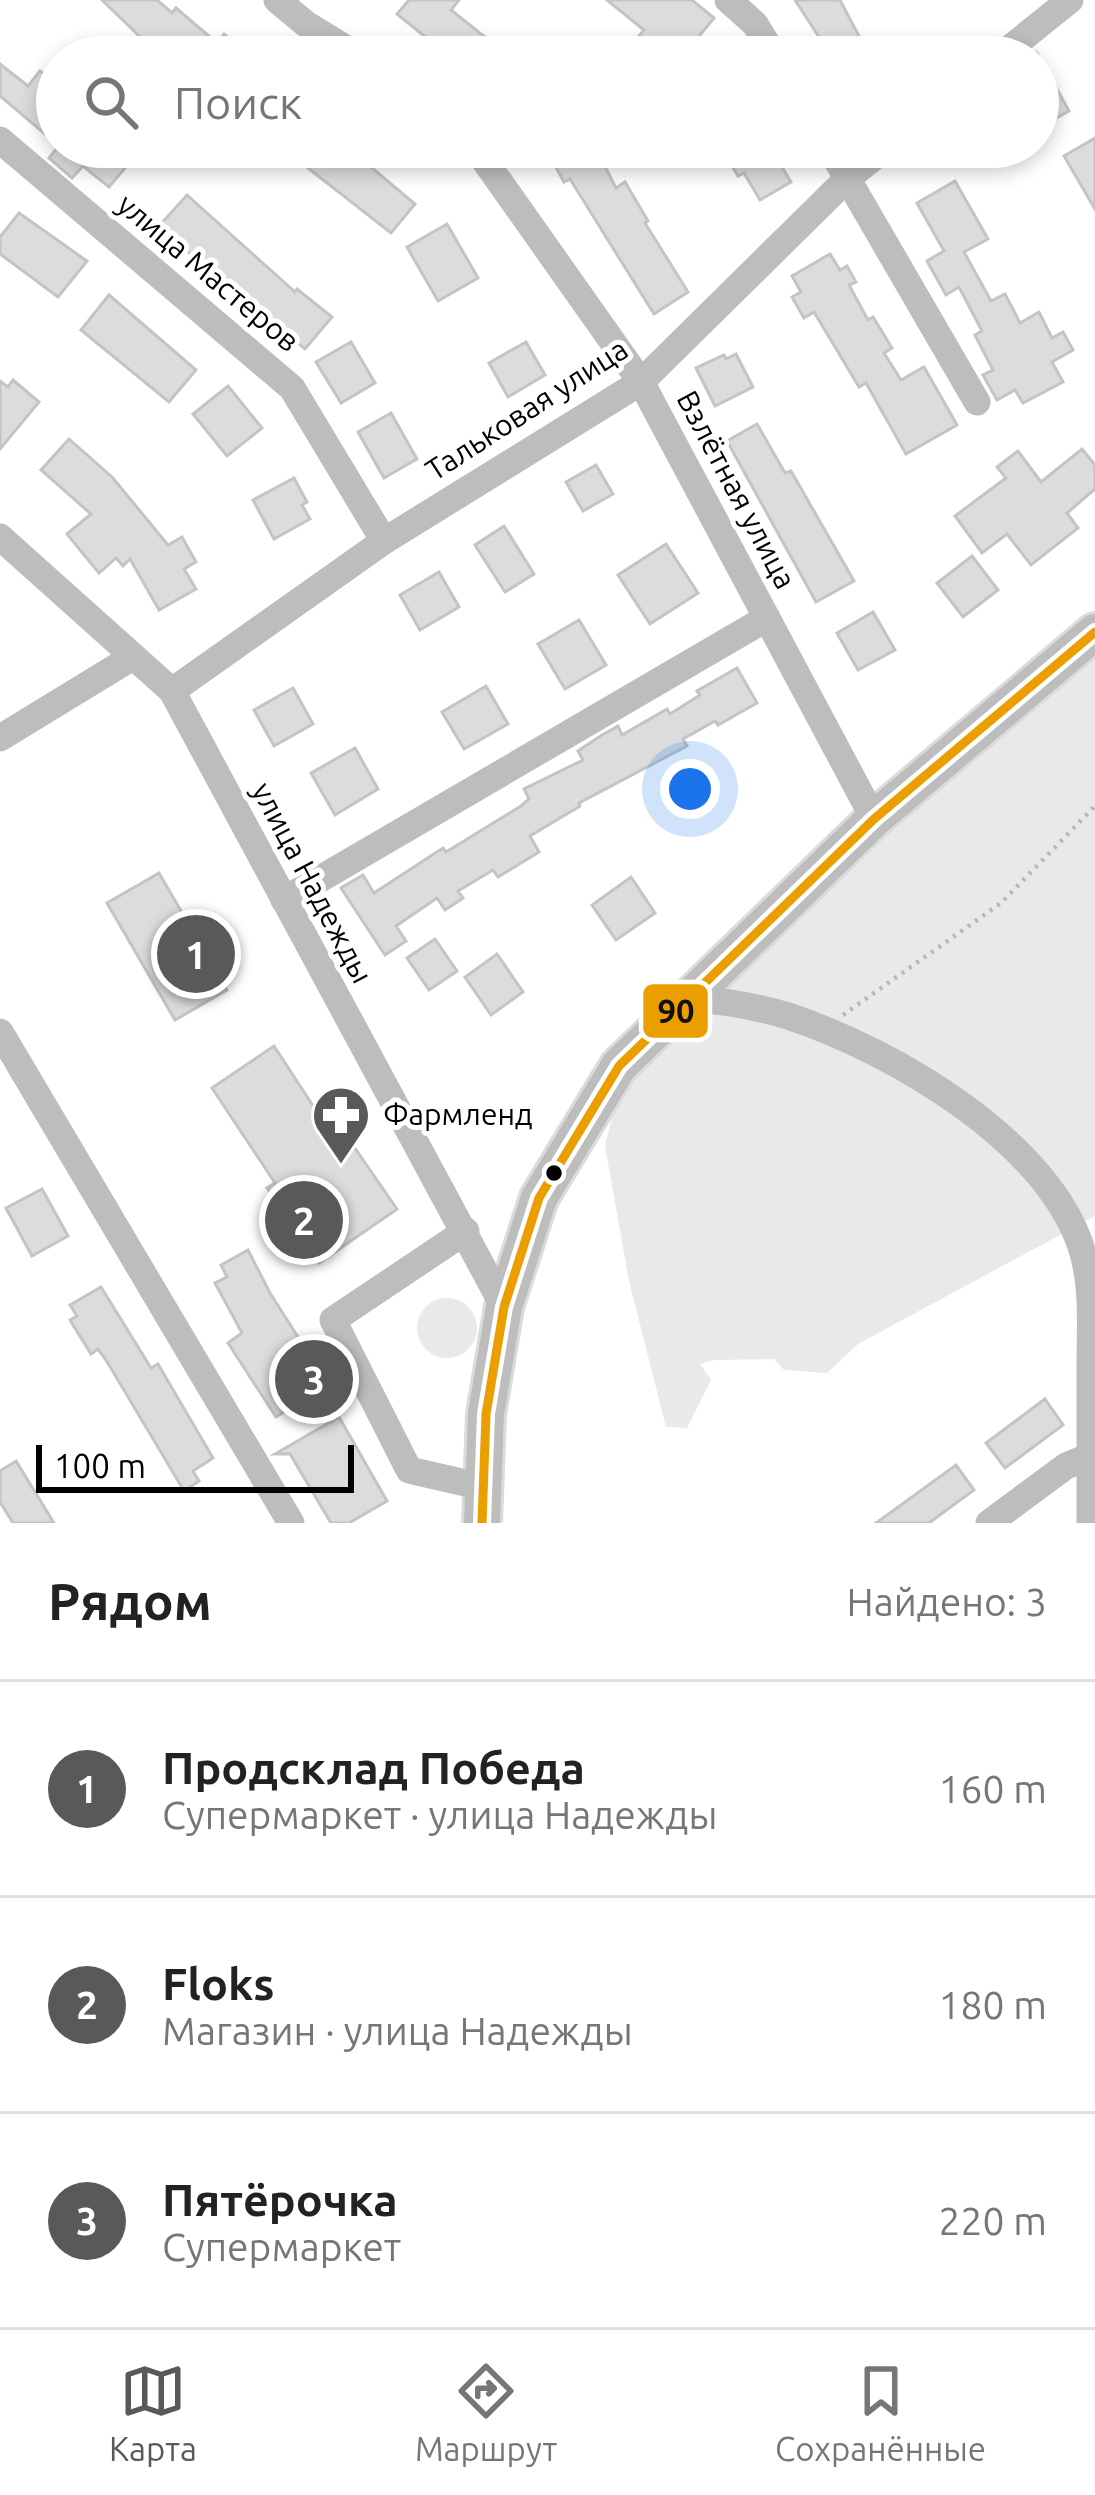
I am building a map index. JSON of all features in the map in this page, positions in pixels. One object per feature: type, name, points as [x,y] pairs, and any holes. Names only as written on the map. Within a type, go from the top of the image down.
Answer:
[{"type":"main road","points":[[483,1505],[486,1414],[505,1307],[539,1198],[619,1066],[874,819],[1095,632]]},
{"type":"street","points":[[277,0],[326,36]]},
{"type":"street","points":[[728,0],[762,36]]},
{"type":"street","points":[[1025,36],[1070,0]]},
{"type":"street","name":"улица Мастеров","points":[[0,140],[292,388],[383,541]]},
{"type":"street","name":"Взлётная улица","points":[[490,168],[641,382],[874,819]]},
{"type":"street","points":[[842,168],[977,402]]},
{"type":"street","name":"Тальковая улица","points":[[172,691],[383,541],[641,382],[861,168]]},
{"type":"street","name":"улица Надежды","points":[[0,537],[172,691],[505,1307]]},
{"type":"street","points":[[284,900],[767,618]]},
{"type":"street","points":[[0,738],[131,658]]},
{"type":"street","points":[[689,998],[752,1007],[825,1030],[923,1080],[1004,1138],[1050,1188],[1074,1227],[1090,1282],[1090,1523]]},
{"type":"street","points":[[0,1032],[291,1523]]},
{"type":"street","points":[[466,1231],[333,1320],[409,1470],[483,1505]]},
{"type":"street","points":[[989,1523],[1066,1466],[1092,1455]]},
{"type":"path","points":[[869,997],[1001,903],[1095,806]]},
{"type":"shaded area","points":[[1095,636],[1095,1216],[858,1344],[827,1373],[784,1370],[774,1359],[700,1364],[711,1380],[687,1428],[666,1427],[629,1281],[605,1146],[615,1105],[677,1024]]},
{"type":"shaded area","points":[[447,1298],[468,1307],[477,1328],[468,1349],[447,1358],[426,1349],[417,1328],[426,1307]]},
{"type":"building","points":[[102,0],[157,0],[172,13],[176,8],[209,36],[139,36]]},
{"type":"building","points":[[409,0],[459,0],[451,10],[484,36],[424,36],[397,14]]},
{"type":"building","points":[[607,0],[692,0],[714,18],[699,36],[639,36],[644,30]]},
{"type":"building","points":[[795,0],[840,0],[859,36],[818,36]]},
{"type":"building","points":[[0,64],[28,86],[36,76],[36,126],[0,96]]},
{"type":"building","points":[[1059,93],[1069,111],[1059,116]]},
{"type":"building","points":[[1095,138],[1095,209],[1064,156]]},
{"type":"building","points":[[60,168],[81,168],[72,178]]},
{"type":"building","points":[[85,168],[125,168],[109,187]]},
{"type":"building","points":[[308,168],[372,168],[415,204],[391,233]]},
{"type":"building","points":[[556,168],[606,168],[616,188],[625,182],[688,292],[654,314],[570,179],[564,182]]},
{"type":"building","points":[[733,168],[783,168],[791,182],[760,200],[744,173],[738,176]]},
{"type":"building","points":[[955,181],[988,239],[964,252],[991,301],[1005,294],[1020,323],[1039,312],[1052,338],[1063,332],[1073,350],[1052,362],[1063,382],[1023,403],[1015,390],[997,400],[983,375],[993,370],[975,335],[982,331],[959,287],[946,295],[927,261],[944,251],[917,203]]},
{"type":"building","points":[[187,195],[295,292],[297,289],[332,317],[305,349],[158,227]]},
{"type":"building","points":[[19,213],[87,261],[58,297],[0,254],[0,237]]},
{"type":"building","points":[[447,224],[478,278],[438,301],[407,247]]},
{"type":"building","points":[[830,254],[840,270],[847,266],[856,282],[849,285],[868,320],[873,317],[892,348],[884,353],[901,380],[924,367],[957,425],[906,454],[866,383],[859,387],[814,312],[804,318],[792,297],[801,292],[792,276]]},
{"type":"building","points":[[109,295],[196,370],[169,402],[81,330]]},
{"type":"building","points":[[351,342],[375,383],[341,403],[316,362]]},
{"type":"building","points":[[526,342],[545,375],[508,397],[489,363]]},
{"type":"building","points":[[736,354],[753,387],[715,406],[696,368]]},
{"type":"building","points":[[13,380],[39,402],[0,449],[0,381],[8,387]]},
{"type":"building","points":[[228,386],[262,428],[227,456],[193,414]]},
{"type":"building","points":[[391,413],[417,459],[384,478],[358,432]]},
{"type":"building","points":[[757,424],[785,473],[791,471],[854,581],[816,602],[727,441]]},
{"type":"building","points":[[69,439],[112,477],[168,545],[182,537],[196,562],[184,569],[196,589],[159,610],[130,559],[123,566],[116,558],[99,573],[67,534],[91,514],[41,470]]},
{"type":"building","points":[[1082,449],[1095,465],[1095,489],[1067,513],[1078,528],[1031,565],[1007,534],[982,553],[955,516],[1006,478],[997,467],[1018,451],[1041,482]]},
{"type":"building","points":[[596,465],[613,494],[583,511],[566,482]]},
{"type":"building","points":[[294,478],[310,519],[274,539],[253,500]]},
{"type":"building","points":[[504,526],[534,574],[505,592],[475,545]]},
{"type":"building","points":[[666,544],[698,593],[650,624],[618,575]]},
{"type":"building","points":[[972,556],[998,590],[963,617],[937,583]]},
{"type":"building","points":[[439,572],[459,607],[420,630],[400,595]]},
{"type":"building","points":[[873,612],[895,650],[858,670],[837,633]]},
{"type":"building","points":[[579,620],[606,665],[565,689],[538,644]]},
{"type":"building","points":[[737,668],[757,703],[718,725],[715,721],[683,739],[687,746],[579,803],[530,836],[539,852],[498,877],[493,870],[458,891],[463,898],[445,910],[437,898],[396,926],[406,941],[385,955],[341,888],[363,875],[374,893],[521,806],[529,799],[524,789],[583,760],[578,751],[602,735],[618,726],[622,735],[667,709],[670,714],[700,695],[697,691]]},
{"type":"building","points":[[486,686],[508,724],[464,749],[442,712]]},
{"type":"building","points":[[293,688],[313,724],[274,746],[254,710]]},
{"type":"building","points":[[355,748],[378,789],[335,815],[311,773]]},
{"type":"building","points":[[159,873],[227,990],[175,1020],[107,903]]},
{"type":"building","points":[[631,877],[655,913],[616,940],[592,905]]},
{"type":"building","points":[[435,939],[457,971],[429,990],[407,958]]},
{"type":"building","points":[[497,954],[523,992],[491,1015],[465,977]]},
{"type":"building","points":[[274,1046],[336,1141],[345,1134],[397,1209],[319,1263],[267,1188],[275,1183],[212,1088]]},
{"type":"building","points":[[42,1189],[68,1236],[32,1256],[6,1208]]},
{"type":"building","points":[[248,1250],[328,1384],[276,1417],[228,1343],[242,1333],[215,1283],[227,1277],[221,1265]]},
{"type":"building","points":[[101,1287],[151,1368],[158,1364],[213,1458],[193,1471],[199,1481],[184,1491],[106,1360],[98,1349],[91,1354],[70,1320],[77,1316],[70,1305]]},
{"type":"building","points":[[1045,1399],[1063,1425],[1005,1468],[986,1443]]},
{"type":"building","points":[[339,1417],[387,1501],[349,1523],[331,1523],[290,1454],[275,1454]]},
{"type":"building","points":[[16,1461],[54,1523],[13,1523],[0,1502],[0,1471]]},
{"type":"building","points":[[956,1465],[974,1490],[929,1523],[876,1523]]},
{"type":"transit line","name":"90","points":[[482,1523],[486,1414],[504,1307],[539,1198],[619,1066],[874,819],[1095,632]]},
{"type":"place","name":"Продсклад Победа","points":[[196,954]]},
{"type":"place","name":"Фармленд","points":[[341,1166]]},
{"type":"place","name":"Floks","points":[[304,1220]]},
{"type":"place","name":"Пятёрочка","points":[[314,1379]]}]
